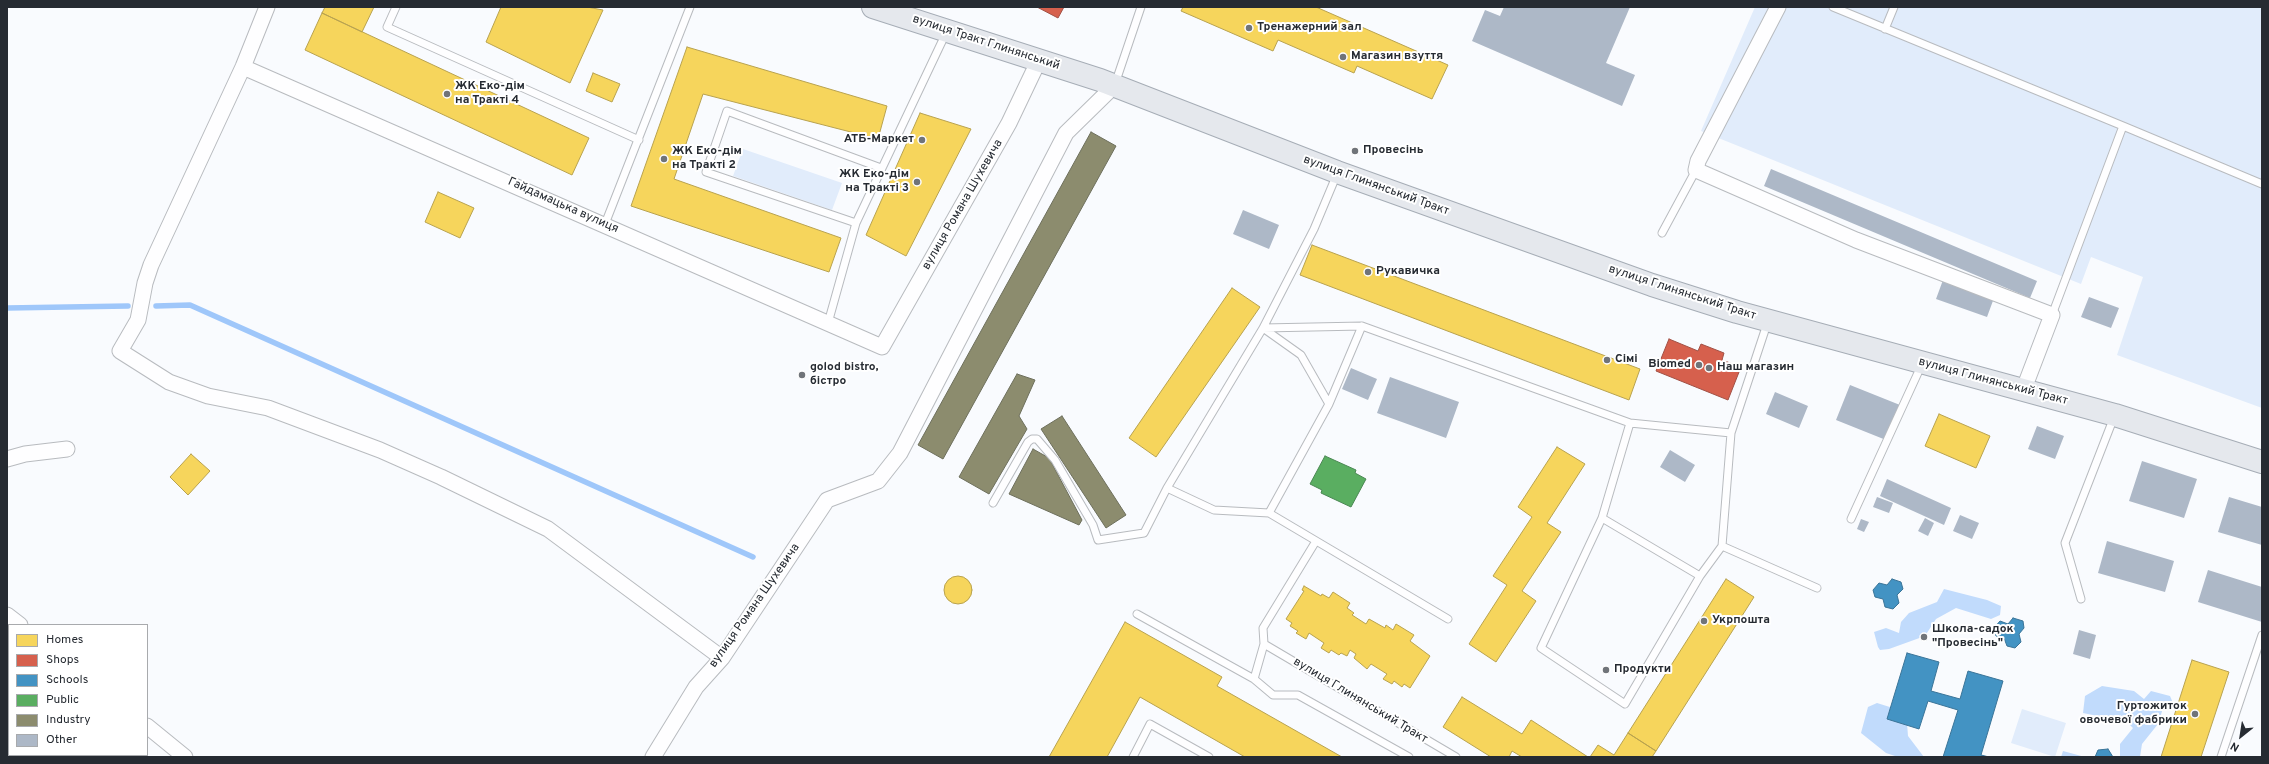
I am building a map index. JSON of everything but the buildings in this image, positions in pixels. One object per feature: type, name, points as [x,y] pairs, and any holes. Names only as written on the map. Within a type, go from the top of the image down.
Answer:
[{"type":"main road","name":"вулиця Тракт Глинянський","points":[[873,7],[1107,83]]},
{"type":"main road","name":"вулиця Глинянський Тракт","points":[[1107,83],[1337,172],[1652,285],[1768,321],[2115,415],[2262,462]]},
{"type":"street","points":[[266,7],[243,67],[151,265],[145,283],[138,320],[120,351],[169,382],[208,396],[268,408],[380,450],[441,477],[548,529],[722,658]]},
{"type":"street","points":[[1778,7],[1698,161],[1696,170],[1856,240],[2052,315],[2023,391]]},
{"type":"street","name":"вулиця Романа Шухевича","points":[[882,347],[1009,123],[1038,60]]},
{"type":"street","name":"Гайдамацька вулиця","points":[[243,67],[605,224],[882,347]]},
{"type":"street","name":"вулиця Романа Шухевича","points":[[653,757],[696,687],[722,658],[827,500],[878,481],[900,453],[1066,133],[1107,83]]},
{"type":"street","points":[[7,459],[25,454],[67,449]]},
{"type":"street","points":[[7,614],[19,624]]},
{"type":"street","points":[[148,727],[185,757]]},
{"type":"lane","points":[[396,7],[387,27],[638,140]]},
{"type":"lane","points":[[605,224],[690,7]]},
{"type":"lane","points":[[1107,83],[1141,7]]},
{"type":"lane","points":[[1833,7],[2262,184]]},
{"type":"lane","points":[[1885,29],[1894,7]]},
{"type":"lane","points":[[828,323],[856,223],[947,31]]},
{"type":"lane","points":[[856,223],[706,172],[727,111],[881,168]]},
{"type":"lane","points":[[2052,315],[2123,126]]},
{"type":"lane","points":[[1662,233],[1696,170]]},
{"type":"lane","points":[[993,503],[1028,442],[1032,439],[1042,442],[1055,460],[1093,525],[1098,540],[1144,533],[1167,488],[1263,328],[1314,229],[1337,172]]},
{"type":"lane","points":[[1630,423],[1602,518],[1541,648],[1625,704],[1700,576],[1722,546],[1731,433],[1768,321]]},
{"type":"lane","points":[[1263,328],[1362,326],[1630,423],[1731,433]]},
{"type":"lane","points":[[1269,513],[1329,404],[1362,326]]},
{"type":"lane","points":[[1263,328],[1301,355],[1329,404]]},
{"type":"lane","points":[[1851,519],[1923,362]]},
{"type":"lane","points":[[2081,599],[2065,543],[2115,415]]},
{"type":"lane","points":[[1167,488],[1214,510],[1269,513],[1448,620]]},
{"type":"lane","points":[[1602,518],[1700,576]]},
{"type":"lane","points":[[1254,679],[1264,644],[1263,628],[1316,541]]},
{"type":"lane","points":[[1722,546],[1817,588]]},
{"type":"lane","points":[[1137,614],[1254,679],[1273,695],[1298,695],[1408,757]]},
{"type":"lane","points":[[2221,757],[2262,635]]},
{"type":"lane","name":"вулиця Глинянський Тракт","points":[[1264,644],[1456,757]]},
{"type":"lane","points":[[1133,757],[1150,724],[1209,757]]},
{"type":"shaded area","points":[[1755,7],[2262,7],[2262,408],[2117,355],[2143,277],[2091,257],[2081,284],[1701,131]]},
{"type":"shaded area","points":[[743,149],[842,183],[832,210],[733,176]]},
{"type":"shaded area","points":[[1944,589],[1987,600],[2001,606],[2000,615],[1991,619],[1956,608],[1936,619],[1925,636],[1889,649],[1880,650],[1874,632],[1886,628],[1899,633],[1901,622],[1909,613],[1937,602]]},
{"type":"shaded area","points":[[2102,686],[2134,691],[2144,699],[2151,691],[2170,696],[2173,703],[2164,705],[2158,724],[2142,744],[2140,757],[2120,757],[2120,744],[2133,728],[2127,722],[2083,713],[2085,696]]},
{"type":"shaded area","points":[[1877,703],[1893,708],[1907,723],[1908,736],[1924,757],[1898,757],[1886,753],[1861,733],[1868,707]]},
{"type":"shaded area","points":[[2022,709],[2066,723],[2055,757],[2011,743]]},
{"type":"shaded area","points":[[2063,751],[2085,757],[2061,757]]},
{"type":"waterway","points":[[156,306],[190,305],[753,557]]},
{"type":"waterway","points":[[7,308],[128,306]]},
{"type":"place","name":"Тренажерний зал","points":[[1249,28]]},
{"type":"place","name":"Магазин взуття","points":[[1343,57]]},
{"type":"place","name":"ЖК Еко-дім на Тракті 4","points":[[447,94]]},
{"type":"place","name":"АТБ-Маркет","points":[[922,140]]},
{"type":"place","name":"Провесінь","points":[[1355,151]]},
{"type":"place","name":"ЖК Еко-дім на Тракті 2","points":[[664,159]]},
{"type":"place","name":"ЖК Еко-дім на Тракті 3","points":[[917,182]]},
{"type":"place","name":"Рукавичка","points":[[1368,272]]},
{"type":"place","name":"Сімі","points":[[1607,360]]},
{"type":"place","name":"Biomed","points":[[1699,365]]},
{"type":"place","name":"Наш магазин","points":[[1709,368]]},
{"type":"place","name":"golod bistro, бістро","points":[[802,375]]},
{"type":"place","name":"Укрпошта","points":[[1704,621]]},
{"type":"place","name":"Школа-садок \"Провесінь\"","points":[[1924,637]]},
{"type":"place","name":"Продукти","points":[[1606,670]]},
{"type":"place","name":"Гуртожиток овочевої фабрики","points":[[2195,714]]}]
